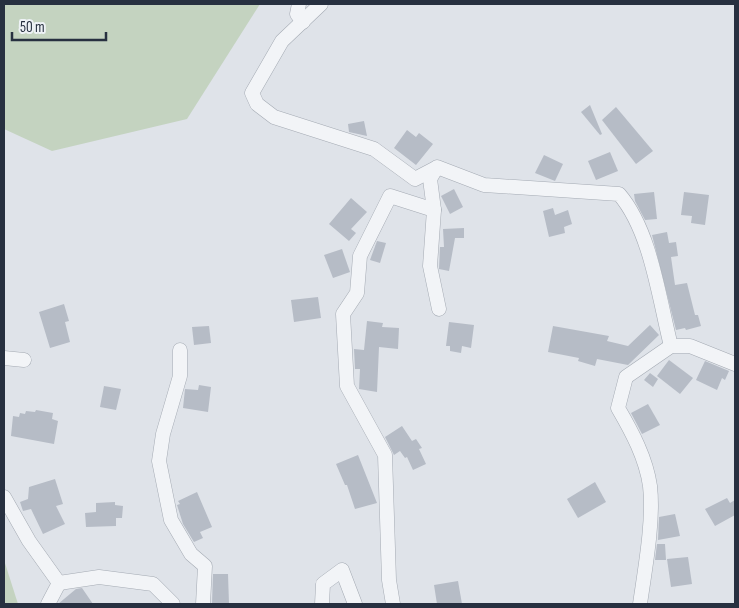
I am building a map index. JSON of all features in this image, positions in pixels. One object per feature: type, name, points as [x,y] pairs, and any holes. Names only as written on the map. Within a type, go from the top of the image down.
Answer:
[{"type":"street","points":[[299,4],[297,14],[303,22]]},
{"type":"street","points":[[320,4],[282,41],[252,93],[257,104],[274,116],[374,148],[415,180],[437,167]]},
{"type":"street","points":[[437,167],[430,179],[434,210],[430,266],[439,309]]},
{"type":"street","points":[[437,167],[484,185],[619,194],[627,204],[646,246],[671,346]]},
{"type":"street","points":[[393,604],[389,580],[385,455],[347,386],[343,314],[357,293],[360,256],[390,196],[434,210]]},
{"type":"street","points":[[640,604],[648,541],[650,485],[636,439],[618,408],[626,377],[671,346],[690,346],[735,364]]},
{"type":"street","points":[[180,350],[180,376],[163,434],[159,461],[171,520],[191,554],[205,566],[203,604]]},
{"type":"street","points":[[4,358],[24,360]]},
{"type":"street","points":[[4,497],[29,541],[59,583]]},
{"type":"street","points":[[322,604],[324,584],[342,570],[355,604]]},
{"type":"street","points":[[59,583],[100,577],[154,584],[173,604]]},
{"type":"street","points":[[48,604],[59,583]]},
{"type":"green space","points":[[4,4],[260,4],[187,119],[52,151],[4,129]]},
{"type":"green space","points":[[4,560],[18,604],[4,604]]},
{"type":"building","points":[[590,105],[602,134],[600,135],[581,112]]},
{"type":"building","points":[[616,107],[653,151],[636,164],[602,120]]},
{"type":"building","points":[[364,121],[367,136],[349,132],[348,124]]},
{"type":"building","points":[[407,130],[416,137],[419,133],[433,144],[416,165],[394,148]]},
{"type":"building","points":[[610,152],[618,171],[596,180],[588,161]]},
{"type":"building","points":[[544,155],[563,164],[555,181],[535,173]]},
{"type":"building","points":[[454,189],[463,207],[450,214],[441,196]]},
{"type":"building","points":[[654,192],[657,219],[645,220],[635,201],[634,194]]},
{"type":"building","points":[[684,192],[709,195],[705,225],[691,223],[692,216],[681,215]]},
{"type":"building","points":[[351,198],[367,212],[351,229],[356,233],[349,241],[329,224]]},
{"type":"building","points":[[553,208],[555,215],[568,210],[572,224],[564,227],[565,233],[549,237],[543,211]]},
{"type":"building","points":[[464,228],[464,238],[455,238],[449,271],[439,269],[440,247],[444,247],[443,229]]},
{"type":"building","points":[[667,232],[669,243],[676,242],[678,256],[671,257],[675,285],[687,283],[695,315],[698,315],[701,326],[686,330],[685,328],[676,330],[652,235]]},
{"type":"building","points":[[377,241],[386,243],[380,263],[370,260]]},
{"type":"building","points":[[342,249],[350,272],[333,278],[324,255]]},
{"type":"building","points":[[318,297],[321,318],[294,322],[291,300]]},
{"type":"building","points":[[64,304],[69,321],[65,322],[70,342],[50,348],[39,312]]},
{"type":"building","points":[[367,321],[383,323],[382,327],[399,328],[398,349],[379,347],[377,392],[359,389],[360,369],[355,369],[354,349],[364,350]]},
{"type":"building","points":[[449,322],[474,325],[471,348],[462,346],[461,353],[450,351],[450,346],[446,346]]},
{"type":"building","points":[[650,325],[659,335],[628,365],[597,359],[595,366],[578,361],[579,358],[548,352],[553,326],[609,336],[607,341],[628,346]]},
{"type":"building","points":[[209,326],[211,343],[194,345],[192,327]]},
{"type":"building","points":[[669,360],[693,378],[680,394],[657,376]]},
{"type":"building","points":[[705,361],[729,371],[725,380],[722,378],[717,390],[696,380]]},
{"type":"building","points":[[650,373],[658,379],[653,387],[644,380]]},
{"type":"building","points":[[199,385],[211,387],[208,412],[183,408],[185,389],[198,390]]},
{"type":"building","points":[[104,386],[121,389],[116,410],[100,407]]},
{"type":"building","points":[[648,404],[660,425],[642,434],[631,413]]},
{"type":"building","points":[[36,410],[53,413],[52,419],[58,421],[54,444],[11,436],[13,416],[19,417],[20,413],[25,414],[26,411],[35,412]]},
{"type":"building","points":[[402,426],[412,441],[416,439],[422,448],[419,449],[426,464],[413,470],[407,457],[405,458],[400,451],[394,455],[385,437]]},
{"type":"building","points":[[358,455],[377,503],[355,509],[347,485],[345,485],[336,464]]},
{"type":"building","points":[[55,479],[63,504],[56,506],[65,524],[43,534],[31,509],[23,511],[20,502],[28,499],[29,487]]},
{"type":"building","points":[[595,482],[606,502],[578,518],[567,499]]},
{"type":"building","points":[[197,492],[212,527],[200,532],[203,538],[194,542],[183,524],[177,505],[180,504],[178,501]]},
{"type":"building","points":[[727,498],[730,503],[735,500],[735,515],[715,526],[705,509]]},
{"type":"building","points":[[115,502],[115,505],[123,506],[122,518],[116,518],[116,526],[86,527],[85,513],[96,512],[96,503]]},
{"type":"building","points":[[675,514],[680,536],[658,540],[659,517]]},
{"type":"building","points":[[657,544],[665,544],[666,560],[655,560]]},
{"type":"building","points":[[688,557],[692,584],[671,587],[667,559]]},
{"type":"building","points":[[213,574],[228,574],[229,604],[212,604]]},
{"type":"building","points":[[458,581],[462,604],[437,604],[434,585]]},
{"type":"building","points":[[82,588],[93,604],[58,604],[76,589]]}]
